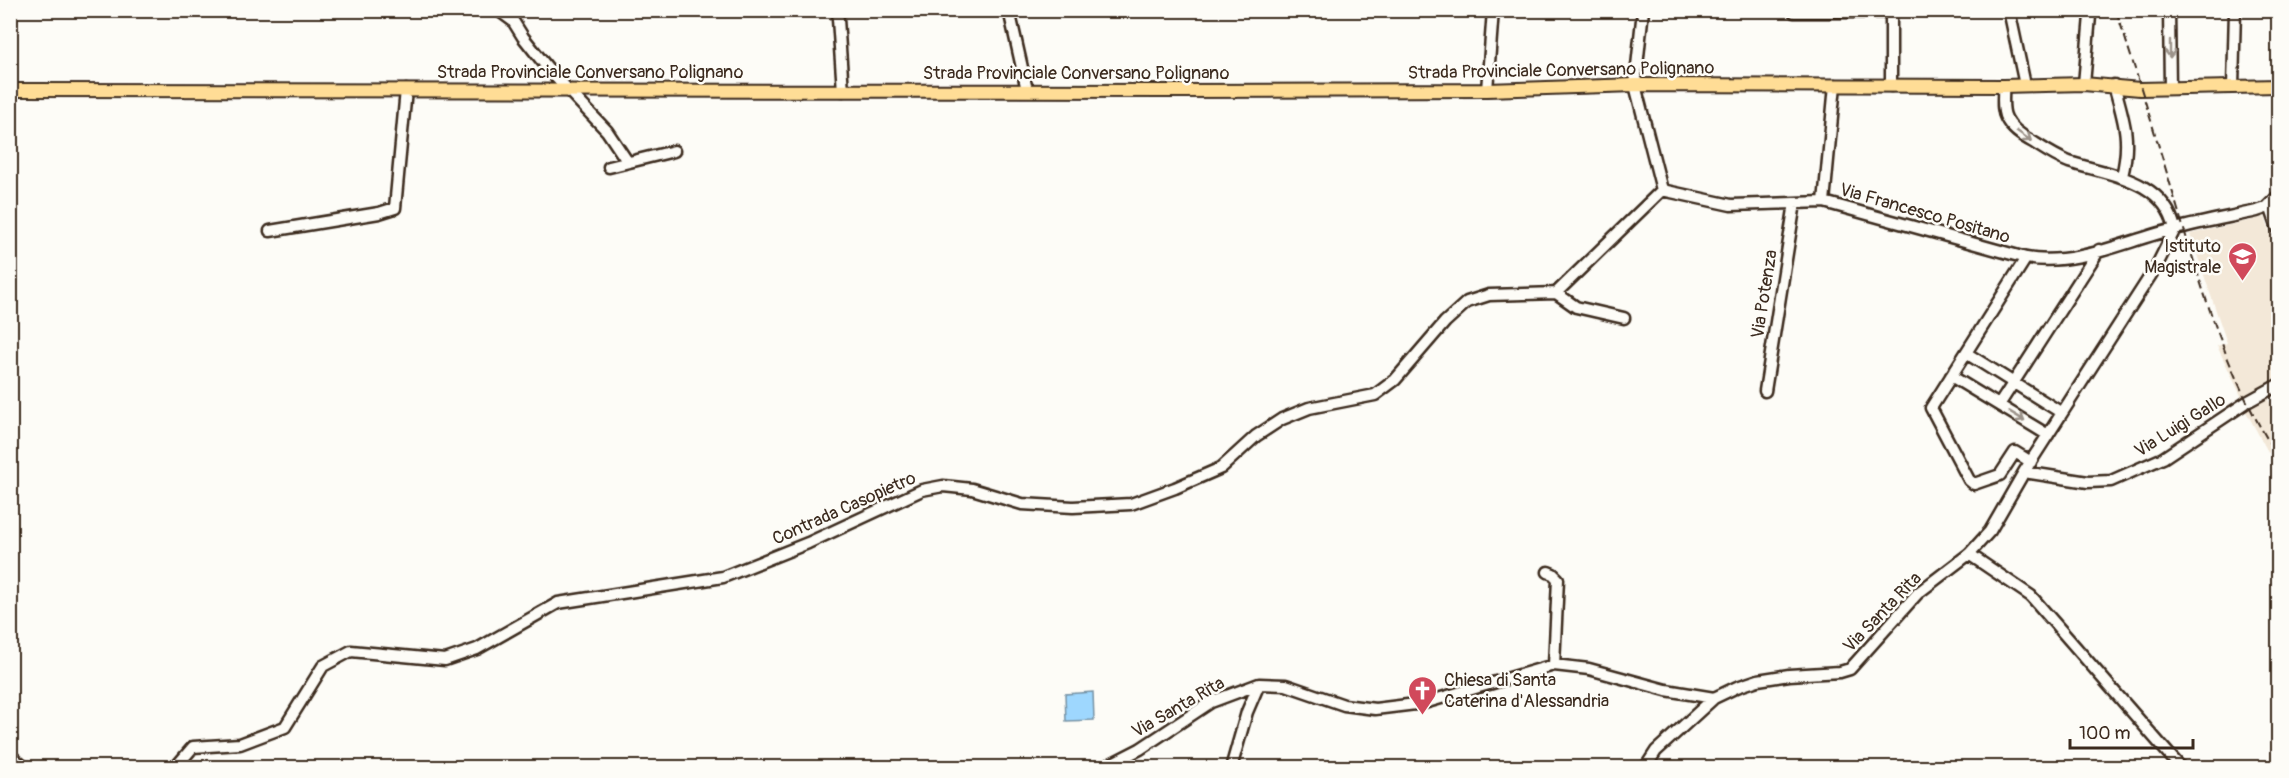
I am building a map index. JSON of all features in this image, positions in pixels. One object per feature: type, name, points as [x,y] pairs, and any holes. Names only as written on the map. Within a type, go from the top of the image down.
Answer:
[{"type":"main road","name":"Strada Provinciale Conversano Polignano","points":[[10,90],[1487,90],[1635,85],[2003,86],[2085,84],[2140,89],[2278,86]]},
{"type":"street","points":[[498,10],[513,21],[538,57],[607,131],[627,161]]},
{"type":"street","points":[[1009,10],[1027,90]]},
{"type":"street","points":[[1487,90],[1493,10]]},
{"type":"street","points":[[1624,318],[1576,307],[1556,293],[1662,189],[1635,85],[1643,10]]},
{"type":"street","points":[[2009,10],[2025,85]]},
{"type":"street","points":[[2169,10],[2170,88]]},
{"type":"street","points":[[2232,87],[2235,10]]},
{"type":"street","points":[[1794,12],[1891,11],[1891,86]]},
{"type":"street","points":[[2085,84],[2090,16]]},
{"type":"street","points":[[838,19],[843,91]]},
{"type":"street","points":[[1824,202],[1835,85]]},
{"type":"street","points":[[2114,85],[2126,129],[2127,156],[2122,177]]},
{"type":"street","points":[[2003,86],[2006,120],[2019,134],[2068,162],[2142,184],[2171,213],[2175,229],[2257,211],[2270,206],[2278,196]]},
{"type":"street","points":[[270,231],[379,213],[395,208],[406,90]]},
{"type":"street","points":[[609,167],[674,151]]},
{"type":"street","name":"Via Francesco Positano","points":[[1662,189],[1731,205],[1824,202],[2026,258],[2060,260],[2175,229]]},
{"type":"street","name":"Via Potenza","points":[[1765,391],[1795,203]]},
{"type":"street","points":[[2270,206],[2278,229]]},
{"type":"street","name":"Via Santa Rita","points":[[1103,768],[1140,749],[1211,702],[1259,684],[1292,687],[1356,708],[1398,707],[1434,700],[1554,665],[1589,669],[1666,690],[1714,698],[1758,680],[1850,669],[1918,593],[1969,554],[1989,531],[2024,472],[2156,267],[2175,229]]},
{"type":"street","points":[[1999,405],[2099,250]]},
{"type":"street","points":[[2026,258],[1931,408],[1969,480],[1974,484],[2000,475],[2015,452],[2031,462]]},
{"type":"street","name":"Contrada Casopietro","points":[[175,768],[193,747],[240,744],[285,727],[323,666],[351,651],[445,660],[477,649],[558,603],[723,577],[808,543],[922,490],[943,486],[972,489],[1022,504],[1072,507],[1131,504],[1221,468],[1256,436],[1282,419],[1309,408],[1376,395],[1395,380],[1445,322],[1467,302],[1489,295],[1556,293]]},
{"type":"street","points":[[1966,353],[2062,413]]},
{"type":"street","points":[[1951,376],[2048,435]]},
{"type":"street","name":"Via Luigi Gallo","points":[[2024,472],[2088,482],[2111,482],[2163,458],[2247,402],[2278,385]]},
{"type":"street","points":[[1969,554],[2031,596],[2181,768]]},
{"type":"street","points":[[1548,572],[1558,579],[1554,665]]},
{"type":"street","points":[[1231,768],[1247,712],[1259,684]]},
{"type":"street","points":[[1645,768],[1656,751],[1714,698]]},
{"type":"street","points":[[10,755],[25,768]]},
{"type":"shaded area","points":[[2265,217],[2278,257],[2278,378],[2251,392],[2257,402],[2266,396],[2278,417],[2278,470],[2244,408],[2246,406],[2217,346],[2227,343],[2190,234]]},
{"type":"water","points":[[1093,692],[1094,720],[1066,721],[1065,694]]},
{"type":"railway","points":[[2116,10],[2221,342],[2247,401],[2278,456]]},
{"type":"place","name":"Istituto Magistrale","points":[[2242,282]]},
{"type":"place","name":"Chiesa di Santa Caterina d'Alessandria","points":[[1423,716]]}]
